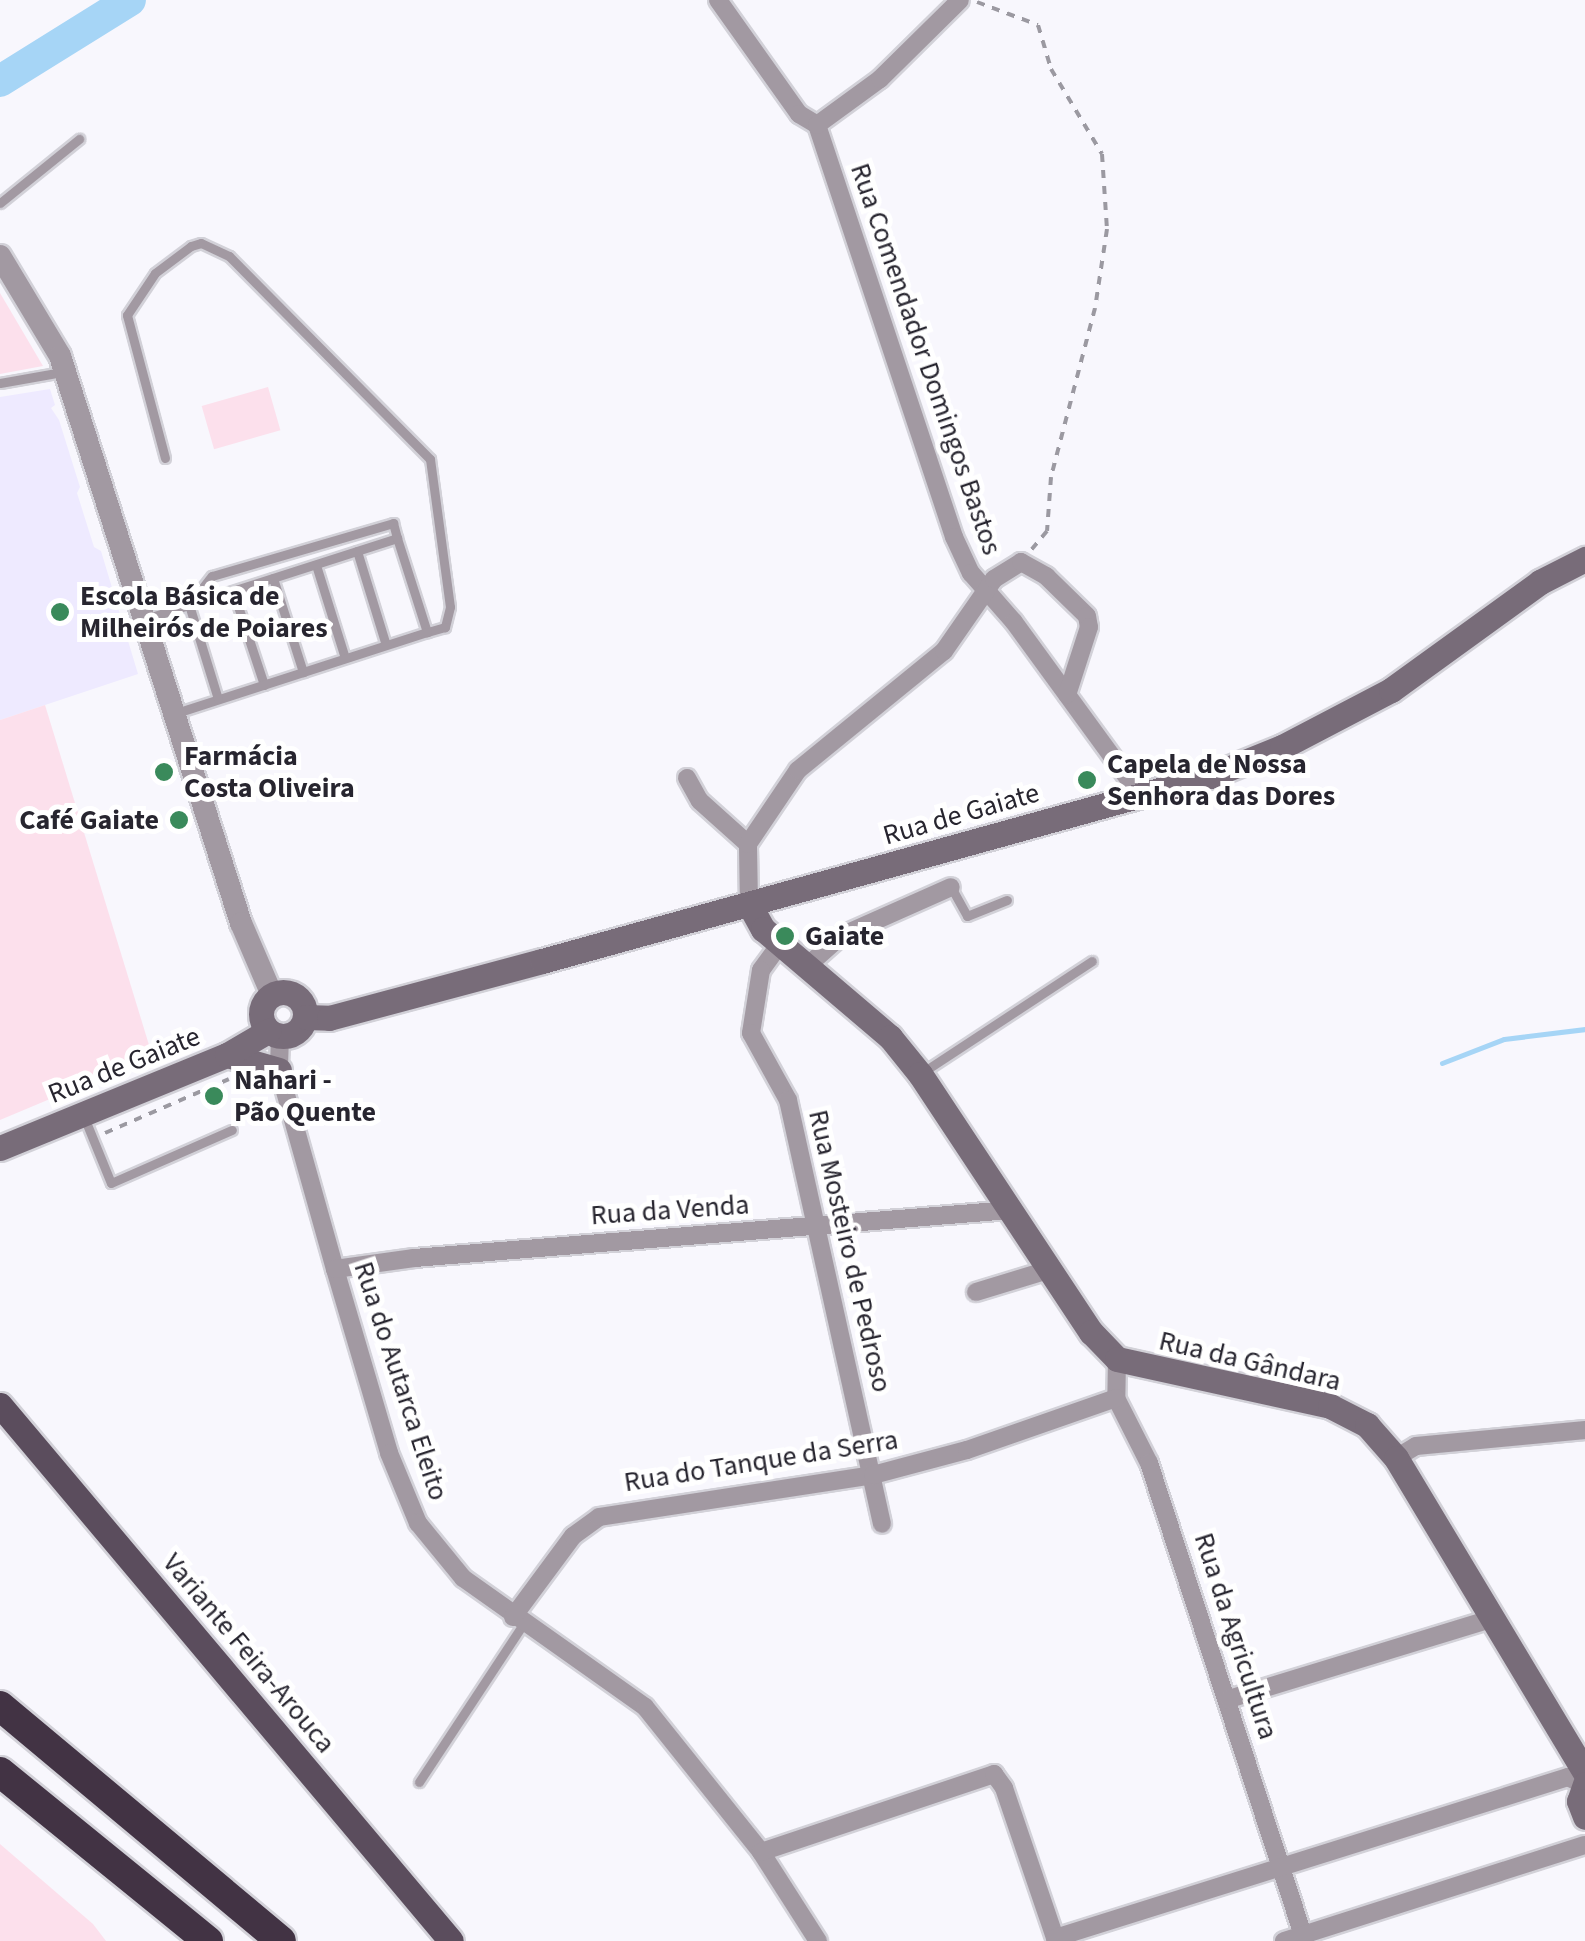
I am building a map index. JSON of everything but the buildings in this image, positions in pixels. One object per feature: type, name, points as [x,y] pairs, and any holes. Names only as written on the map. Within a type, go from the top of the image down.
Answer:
[{"type":"highway","points":[[0,1706],[282,1941]]},
{"type":"highway","points":[[0,1772],[208,1941]]},
{"type":"main road","name":"Rua de Gaiate","points":[[0,1148],[274,1034],[300,1030],[306,1016],[329,1018],[1210,776],[1282,748],[1391,690],[1540,582],[1585,559]]},
{"type":"main road","name":"Rua da Gândara","points":[[749,904],[763,929],[862,1010],[920,1074],[1091,1332],[1117,1359],[1330,1406],[1366,1425],[1396,1458],[1585,1772]]},
{"type":"main road","points":[[274,1034],[261,1012],[272,995],[293,994],[303,1003],[306,1016]]},
{"type":"main road","points":[[226,1055],[279,1070]]},
{"type":"main road","name":"Variante Feira-Arouca","points":[[0,1405],[451,1941]]},
{"type":"main road","points":[[1584,1785],[1579,1801],[1585,1817]]},
{"type":"street","points":[[718,0],[798,114],[818,126],[880,78],[960,0]]},
{"type":"street","name":"Rua Comendador Domingos Bastos","points":[[818,126],[970,574],[1067,694],[1140,795]]},
{"type":"street","points":[[0,256],[60,356],[250,950],[272,995]]},
{"type":"street","points":[[749,904],[748,844],[798,770],[944,651],[973,615],[985,589],[1021,562],[1046,576],[1088,616],[1067,694]]},
{"type":"street","points":[[687,778],[700,801],[748,844]]},
{"type":"street","points":[[806,966],[841,936],[950,887]]},
{"type":"street","name":"Rua Mosteiro de Pedroso","points":[[780,944],[761,970],[751,1033],[788,1100],[882,1524]]},
{"type":"street","name":"Rua do Autarca Eleito","points":[[274,1034],[279,1070],[401,1490],[439,1553],[518,1620],[645,1706],[761,1852],[818,1941]]},
{"type":"street","name":"Rua da Venda","points":[[335,1269],[414,1258],[1011,1210]]},
{"type":"street","points":[[976,1292],[1051,1269]]},
{"type":"street","name":"Rua da Agricultura","points":[[1117,1359],[1116,1398],[1149,1462],[1304,1938]]},
{"type":"street","name":"Rua do Tanque da Serra","points":[[518,1620],[574,1536],[600,1517],[874,1475],[967,1450],[1116,1398]]},
{"type":"street","points":[[1396,1458],[1416,1446],[1585,1430]]},
{"type":"street","points":[[1229,1699],[1490,1619]]},
{"type":"street","points":[[761,1852],[994,1774],[1004,1788],[1056,1940],[1568,1777],[1584,1785]]},
{"type":"street","points":[[1284,1941],[1304,1938],[1585,1846]]},
{"type":"lane","points":[[0,203],[79,139]]},
{"type":"lane","points":[[165,458],[127,315],[155,274],[190,246],[201,244],[229,256],[244,270],[430,458],[450,607],[445,627],[176,713]]},
{"type":"lane","points":[[0,382],[65,372]]},
{"type":"lane","points":[[189,605],[212,576],[393,523],[427,632]]},
{"type":"lane","points":[[144,619],[397,538]]},
{"type":"lane","points":[[357,551],[386,645]]},
{"type":"lane","points":[[316,565],[345,658]]},
{"type":"lane","points":[[273,578],[303,672]]},
{"type":"lane","points":[[233,591],[264,685]]},
{"type":"lane","points":[[189,605],[218,699]]},
{"type":"lane","points":[[950,887],[967,916],[1007,900]]},
{"type":"lane","points":[[920,1074],[1092,960]]},
{"type":"lane","points":[[82,1114],[111,1183],[232,1130]]},
{"type":"lane","points":[[419,1782],[518,1620]]},
{"type":"path","points":[[972,0],[1038,25],[1051,69],[1102,154],[1106,229],[1095,308],[1051,476],[1047,531],[1021,562]]},
{"type":"path","points":[[98,1136],[228,1082]]},
{"type":"shaded area","points":[[0,293],[43,366],[0,374]]},
{"type":"shaded area","points":[[268,387],[280,430],[214,449],[202,406]]},
{"type":"shaded area","name":"Escola Básica de Milheirós de Poiares","points":[[50,389],[55,405],[51,408],[59,420],[80,487],[77,493],[94,547],[101,551],[138,674],[0,720],[0,397]]},
{"type":"shaded area","points":[[45,705],[149,1045],[138,1062],[0,1120],[0,720]]},
{"type":"shaded area","points":[[0,1844],[93,1924],[106,1941],[0,1941]]},
{"type":"waterway","points":[[0,81],[130,0]]},
{"type":"waterway","points":[[1442,1063],[1504,1039],[1585,1029]]},
{"type":"place","name":"Escola Básica de Milheirós de Poiares","points":[[60,612]]},
{"type":"place","name":"Farmácia Costa Oliveira","points":[[164,772]]},
{"type":"place","name":"Capela de Nossa Senhora das Dores","points":[[1087,780]]},
{"type":"place","name":"Café Gaiate","points":[[179,820]]},
{"type":"place","name":"Gaiate","points":[[785,936]]},
{"type":"place","name":"Nahari - Pão Quente","points":[[214,1096]]}]
